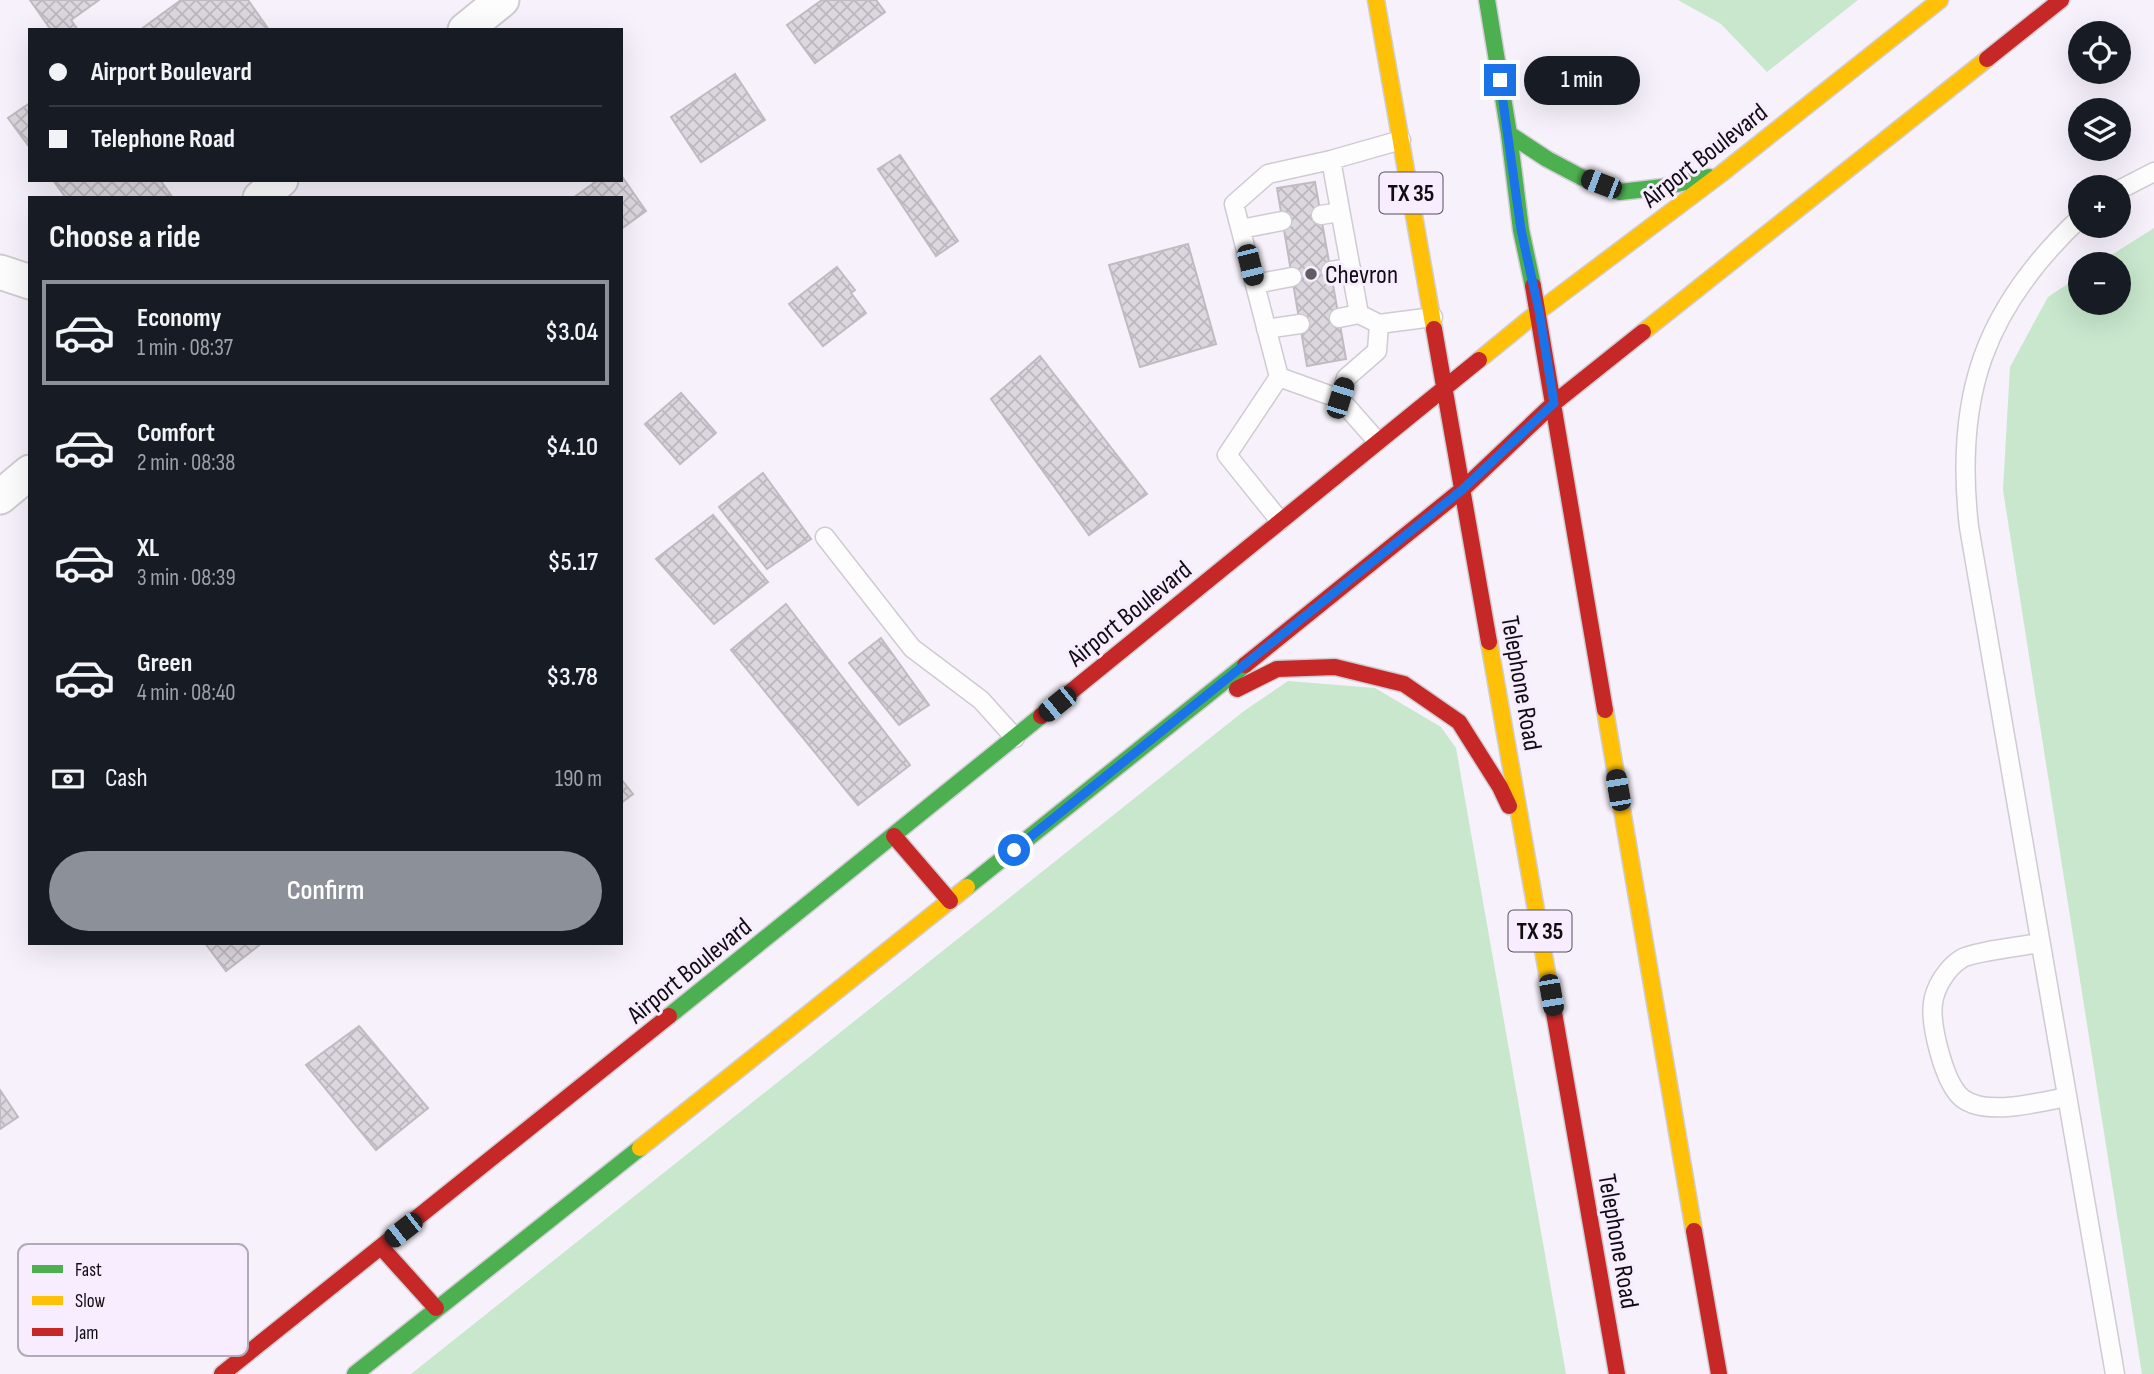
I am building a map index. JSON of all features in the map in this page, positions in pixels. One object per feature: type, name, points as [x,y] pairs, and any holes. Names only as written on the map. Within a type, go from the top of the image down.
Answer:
[{"type":"main road","name":"Telephone Road","points":[[1376,0],[1617,1374]]},
{"type":"main road","points":[[1487,0],[1509,134],[1521,230],[1539,311],[1640,925],[1719,1374]]},
{"type":"main road","name":"Airport Boulevard","points":[[248,1353],[894,836],[1445,386],[1539,311],[1721,174],[1940,0]]},
{"type":"main road","points":[[355,1374],[1187,712],[1463,489],[1554,403],[2061,0]]},
{"type":"main road","points":[[1509,134],[1581,177],[1620,192],[1663,187],[1721,174]]},
{"type":"main road","points":[[1187,712],[1277,669],[1335,667],[1404,684],[1459,722],[1500,787],[1522,833]]},
{"type":"main road","points":[[894,836],[950,901]]},
{"type":"main road","points":[[381,1247],[436,1308]]},
{"type":"main road","name":"Airport Boulevard","points":[[222,1374],[245,1356]]},
{"type":"street","points":[[467,28],[502,0]]},
{"type":"street","points":[[262,196],[279,182]]},
{"type":"street","points":[[0,272],[28,281]]},
{"type":"street","points":[[0,497],[28,474]]},
{"type":"lane","points":[[1280,521],[1227,455],[1279,377],[1234,204],[1268,174],[1401,140]]},
{"type":"lane","points":[[1331,160],[1359,314]]},
{"type":"lane","points":[[2131,184],[2154,172]]},
{"type":"lane","points":[[1321,215],[1340,212]]},
{"type":"lane","points":[[1241,229],[1282,221]]},
{"type":"lane","points":[[2068,229],[2032,268],[1998,321],[1986,346],[1971,397],[1964,460],[1969,527],[2115,1374]]},
{"type":"lane","points":[[1331,271],[1351,268]]},
{"type":"lane","points":[[1255,284],[1292,277]]},
{"type":"lane","points":[[1339,318],[1359,314],[1379,324],[1433,317]]},
{"type":"lane","points":[[1266,329],[1300,324]]},
{"type":"lane","points":[[1340,398],[1346,378],[1377,351],[1379,324]]},
{"type":"lane","points":[[1279,377],[1340,398],[1377,441]]},
{"type":"lane","points":[[825,537],[912,648],[981,700],[1015,738]]},
{"type":"lane","points":[[2039,943],[1963,957],[1949,970],[1939,986],[1933,1000],[1932,1017],[1945,1070],[1962,1098],[1984,1107],[2010,1106],[2067,1097]]},
{"type":"green space","points":[[1678,0],[1858,0],[1767,72],[1721,24]]},
{"type":"green space","points":[[2154,228],[2154,1374],[2142,1374],[2003,490],[2010,367],[2048,297],[2068,284],[2068,315],[2131,315],[2131,252],[2116,252]]},
{"type":"green space","points":[[1288,681],[1375,688],[1441,727],[1456,748],[1566,1374],[411,1374],[1244,711]]},
{"type":"building","points":[[30,0],[99,0],[71,20],[77,28],[50,28]]},
{"type":"building","points":[[181,0],[248,0],[268,28],[143,28]]},
{"type":"building","points":[[822,0],[876,0],[885,12],[815,63],[787,25]]},
{"type":"building","points":[[735,74],[765,120],[701,162],[671,117]]},
{"type":"building","points":[[28,104],[28,145],[8,118]]},
{"type":"building","points":[[900,155],[958,241],[936,256],[878,169]]},
{"type":"building","points":[[623,178],[646,211],[623,228],[623,196],[576,196],[595,182],[623,182]]},
{"type":"building","points":[[54,182],[161,182],[172,196],[65,196]]},
{"type":"building","name":"Chevron","points":[[1315,182],[1346,359],[1307,366],[1277,188]]},
{"type":"building","points":[[1188,244],[1216,344],[1140,367],[1109,265]]},
{"type":"building","points":[[837,267],[855,290],[851,293],[866,313],[823,346],[789,304]]},
{"type":"building","points":[[1040,356],[1147,494],[1089,535],[991,399]]},
{"type":"building","points":[[681,393],[716,433],[680,464],[645,424]]},
{"type":"building","points":[[763,473],[811,539],[767,569],[719,507]]},
{"type":"building","points":[[713,515],[768,582],[714,624],[656,559]]},
{"type":"building","points":[[786,604],[910,765],[858,805],[731,650]]},
{"type":"building","points":[[881,638],[929,705],[899,725],[849,663]]},
{"type":"building","points":[[623,782],[633,794],[623,802]]},
{"type":"building","points":[[206,945],[259,945],[226,971]]},
{"type":"building","points":[[359,1026],[428,1108],[376,1150],[306,1065]]},
{"type":"building","points":[[0,1090],[18,1117],[0,1129]]},
{"type":"traffic: fast","points":[[1487,0],[1509,134],[1521,230],[1533,286]]},
{"type":"traffic: fast","points":[[1509,134],[1581,177],[1620,192],[1663,187],[1709,177]]},
{"type":"traffic: fast","points":[[967,887],[1245,665]]},
{"type":"traffic: fast","points":[[669,1016],[1041,716]]},
{"type":"traffic: fast","points":[[355,1374],[640,1148]]},
{"type":"traffic: slow","points":[[1376,0],[1434,329]]},
{"type":"traffic: slow","points":[[1479,360],[1539,311],[1721,174],[1940,0]]},
{"type":"traffic: slow","points":[[1643,332],[1987,59]]},
{"type":"traffic: slow","points":[[1489,642],[1549,984]]},
{"type":"traffic: slow","points":[[1605,710],[1694,1231]]},
{"type":"traffic: slow","points":[[640,1148],[967,887]]},
{"type":"traffic: jam","points":[[1987,59],[2061,0]]},
{"type":"traffic: jam","points":[[1533,286],[1605,710]]},
{"type":"traffic: jam","points":[[1434,329],[1489,642]]},
{"type":"traffic: jam","points":[[1245,665],[1463,489],[1554,403],[1643,332]]},
{"type":"traffic: jam","points":[[1041,716],[1479,360]]},
{"type":"traffic: jam","points":[[1237,689],[1277,669],[1335,667],[1404,684],[1459,722],[1509,806]]},
{"type":"traffic: jam","points":[[894,836],[950,901]]},
{"type":"traffic: jam","points":[[1549,984],[1617,1374]]},
{"type":"traffic: jam","points":[[248,1353],[669,1016]]},
{"type":"traffic: jam","points":[[1694,1231],[1719,1374]]},
{"type":"traffic: jam","points":[[381,1247],[436,1308]]},
{"type":"traffic: jam","points":[[222,1374],[244,1356]]},
{"type":"place","name":"Chevron","points":[[1311,274]]},
{"type":"route","points":[[1014,850],[1463,489],[1554,403],[1539,311],[1521,230],[1500,80]]}]
